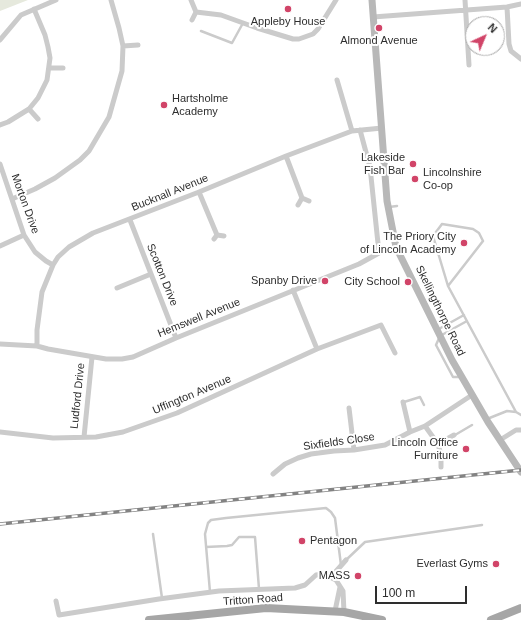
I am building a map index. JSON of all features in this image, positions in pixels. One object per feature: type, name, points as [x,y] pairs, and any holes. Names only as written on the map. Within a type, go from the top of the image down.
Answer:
[{"type":"main road","name":"Skellingthorpe Road","points":[[372,0],[389,207],[396,247],[452,360],[487,420],[521,472]]},
{"type":"main road","name":"Tritton Road","points":[[149,620],[266,608],[344,612],[382,620]]},
{"type":"main road","points":[[491,620],[521,608]]},
{"type":"street","points":[[0,40],[21,16],[55,0]]},
{"type":"street","points":[[12,199],[36,189],[67,170],[89,151],[109,117],[122,71],[123,46],[120,28],[111,0]]},
{"type":"street","points":[[191,0],[196,12],[192,20]]},
{"type":"street","points":[[196,12],[221,15],[293,39],[299,39],[313,34],[318,29],[336,0]]},
{"type":"street","points":[[465,0],[469,65]]},
{"type":"street","points":[[373,17],[507,7],[521,4]]},
{"type":"street","points":[[507,7],[509,44],[511,51],[521,59]]},
{"type":"street","points":[[0,125],[8,122],[29,109],[47,80],[50,58],[45,35],[34,9]]},
{"type":"street","points":[[123,46],[138,45]]},
{"type":"street","points":[[49,68],[63,68]]},
{"type":"street","points":[[337,80],[352,131]]},
{"type":"street","points":[[29,109],[38,119]]},
{"type":"street","name":"Bucknall Avenue","points":[[37,346],[37,330],[42,292],[52,265],[69,247],[93,233],[130,220],[286,156],[352,131],[382,128]]},
{"type":"street","points":[[360,130],[370,167],[379,253]]},
{"type":"street","points":[[286,156],[302,198],[309,201]]},
{"type":"street","name":"Morton Drive","points":[[0,164],[24,235],[36,252],[52,265]]},
{"type":"street","points":[[199,192],[215,237],[224,236]]},
{"type":"street","points":[[298,205],[302,198]]},
{"type":"street","name":"Scotton Drive","points":[[130,220],[176,338]]},
{"type":"street","points":[[0,246],[24,235]]},
{"type":"street","name":"Hemswell Avenue","points":[[0,344],[37,346],[48,350],[106,359],[133,357],[396,247]]},
{"type":"street","points":[[117,288],[151,274]]},
{"type":"street","points":[[293,290],[318,349]]},
{"type":"street","name":"Uffington Avenue","points":[[0,432],[53,438],[96,437],[123,432],[163,418],[211,398],[318,349],[381,325],[395,353]]},
{"type":"street","name":"Ludford Drive","points":[[84,437],[92,357]]},
{"type":"street","name":"Sixfields Close","points":[[273,474],[285,464],[311,454],[354,450],[385,445],[425,426],[472,395]]},
{"type":"street","points":[[403,402],[410,432]]},
{"type":"street","points":[[349,408],[354,450]]},
{"type":"street","points":[[425,426],[438,444],[441,455],[441,467]]},
{"type":"street","points":[[500,440],[516,430],[521,430]]},
{"type":"street","points":[[438,444],[454,435]]},
{"type":"street","points":[[331,577],[346,560]]},
{"type":"street","points":[[56,601],[57,616],[162,598],[210,592],[301,587],[316,575],[323,574],[336,580],[343,591],[344,612]]},
{"type":"street","points":[[334,611],[340,587]]},
{"type":"lane","points":[[201,32],[232,43],[244,23]]},
{"type":"lane","points":[[389,207],[397,206]]},
{"type":"lane","points":[[448,286],[483,241],[480,233],[473,229],[442,224],[433,236],[448,286],[516,412]]},
{"type":"lane","points":[[438,333],[464,315]]},
{"type":"lane","points":[[438,333],[467,321]]},
{"type":"lane","points":[[403,402],[420,397],[424,405]]},
{"type":"lane","points":[[487,420],[503,412],[516,412],[521,414]]},
{"type":"lane","points":[[454,435],[472,425]]},
{"type":"lane","points":[[210,592],[206,528],[208,523],[212,520],[304,509],[326,508],[335,518],[341,566]]},
{"type":"lane","points":[[346,560],[365,542],[482,525]]},
{"type":"lane","points":[[153,534],[162,598]]},
{"type":"lane","points":[[206,547],[232,545],[239,537],[255,537],[259,590]]},
{"type":"shaded area","points":[[0,0],[28,0],[0,11]]},
{"type":"railway","points":[[0,524],[521,470]]},
{"type":"place","name":"Appleby House","points":[[288,9]]},
{"type":"place","name":"Almond Avenue","points":[[379,28]]},
{"type":"place","name":"Hartsholme Academy","points":[[164,105]]},
{"type":"place","name":"Lakeside Fish Bar","points":[[413,164]]},
{"type":"place","name":"Lincolnshire Co-op","points":[[415,179]]},
{"type":"place","name":"The Priory City of Lincoln Academy","points":[[464,243]]},
{"type":"place","name":"Spanby Drive","points":[[325,281]]},
{"type":"place","name":"City School","points":[[408,282]]},
{"type":"place","name":"Lincoln Office Furniture","points":[[466,449]]},
{"type":"place","name":"Pentagon","points":[[302,541]]},
{"type":"place","name":"Everlast Gyms","points":[[496,564]]},
{"type":"place","name":"MASS","points":[[358,576]]}]
